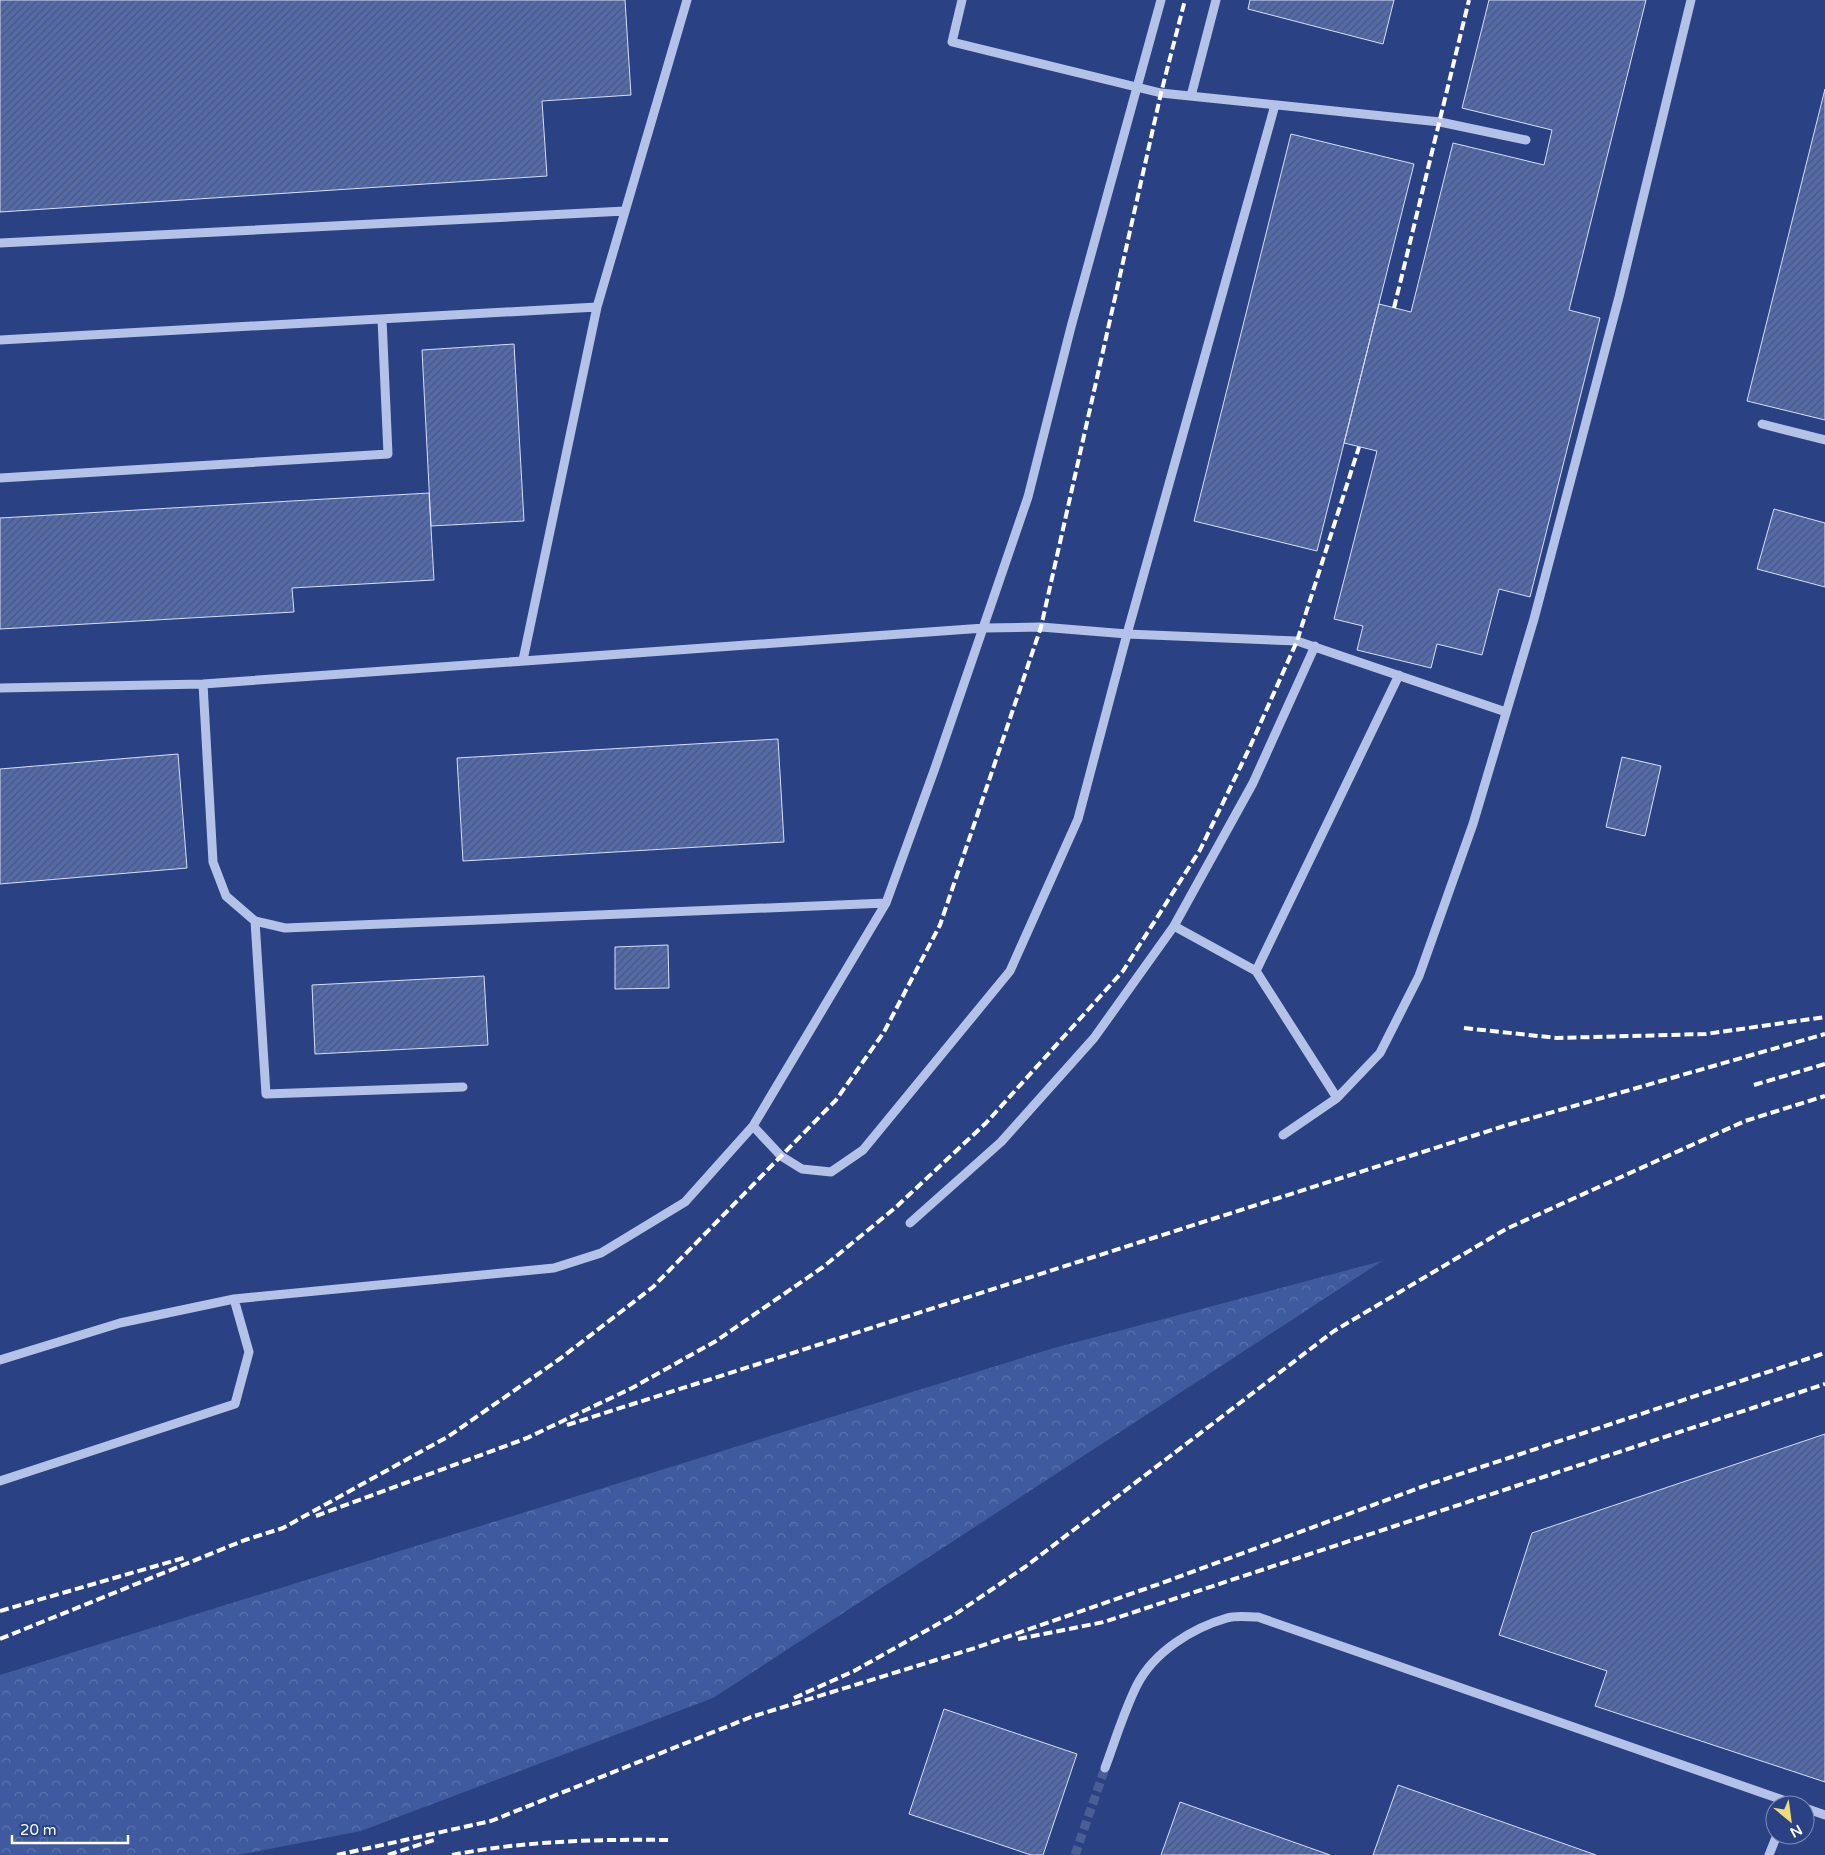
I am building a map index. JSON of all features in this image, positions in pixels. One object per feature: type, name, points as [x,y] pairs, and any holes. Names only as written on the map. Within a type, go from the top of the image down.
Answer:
[{"type":"lane","points":[[523,660],[597,307],[687,0]]},
{"type":"lane","points":[[962,0],[952,42],[1161,93],[1440,122],[1526,140]]},
{"type":"lane","points":[[0,1360],[120,1323],[234,1299],[554,1268],[601,1253],[685,1202],[754,1126],[886,903],[984,628],[1028,497],[1071,327],[1161,0]]},
{"type":"lane","points":[[1191,96],[1216,0]]},
{"type":"lane","points":[[1283,1135],[1337,1098],[1380,1053],[1419,976],[1473,824],[1534,619],[1619,298],[1691,0]]},
{"type":"lane","points":[[754,1126],[781,1156],[802,1168],[831,1172],[863,1150],[1010,971],[1078,819],[1127,634],[1275,104]]},
{"type":"lane","points":[[0,243],[625,211]]},
{"type":"lane","points":[[0,340],[597,307]]},
{"type":"lane","points":[[0,478],[388,454],[382,319]]},
{"type":"lane","points":[[1762,424],[1825,440]]},
{"type":"lane","points":[[0,688],[203,684],[984,628],[1041,627],[1127,634],[1297,640],[1506,712]]},
{"type":"lane","points":[[910,1223],[1002,1142],[1094,1038],[1174,926],[1253,783],[1315,646]]},
{"type":"lane","points":[[1256,971],[1399,675]]},
{"type":"lane","points":[[203,684],[213,862],[226,896],[255,921],[285,928],[886,903]]},
{"type":"lane","points":[[255,921],[266,1094],[463,1087]]},
{"type":"lane","points":[[1174,926],[1256,971],[1337,1098]]},
{"type":"lane","points":[[0,1481],[235,1404],[249,1352],[234,1299]]},
{"type":"lane","points":[[1105,1768],[1137,1685],[1153,1662],[1179,1640],[1202,1627],[1229,1617],[1258,1617],[1766,1795]]},
{"type":"green space","points":[[1382,1261],[713,1698],[361,1831],[238,1855],[0,1855],[0,1675],[1054,1348]]},
{"type":"building","points":[[0,0],[625,0],[631,95],[542,101],[547,176],[0,212]]},
{"type":"building","points":[[1250,0],[1394,0],[1383,44],[1248,9]]},
{"type":"building","points":[[1489,0],[1646,0],[1569,310],[1600,318],[1530,597],[1499,589],[1482,655],[1437,644],[1431,668],[1357,650],[1363,626],[1334,619],[1377,451],[1344,443],[1379,304],[1411,312],[1453,143],[1544,165],[1552,130],[1462,108]]},
{"type":"building","points":[[1825,89],[1825,420],[1747,401]]},
{"type":"building","points":[[1291,134],[1414,164],[1317,551],[1194,521]]},
{"type":"building","points":[[514,344],[524,521],[431,526],[422,350]]},
{"type":"building","points":[[429,493],[434,580],[292,588],[294,612],[0,629],[0,518]]},
{"type":"building","points":[[1774,509],[1825,523],[1825,587],[1757,569]]},
{"type":"building","points":[[778,739],[784,842],[463,861],[457,758]]},
{"type":"building","points":[[178,754],[187,868],[0,884],[0,769]]},
{"type":"building","points":[[1622,757],[1661,766],[1645,836],[1606,827]]},
{"type":"building","points":[[668,945],[669,988],[615,989],[615,947]]},
{"type":"building","points":[[484,976],[488,1045],[315,1054],[312,985]]},
{"type":"building","points":[[1825,1434],[1825,1782],[1595,1706],[1607,1671],[1499,1635],[1532,1533]]},
{"type":"building","points":[[944,1709],[1077,1754],[1043,1855],[1031,1855],[909,1814]]},
{"type":"building","points":[[1398,1785],[1596,1855],[1373,1855]]},
{"type":"building","points":[[1180,1802],[1330,1855],[1161,1855]]},
{"type":"tunnel","points":[[1075,1855],[1105,1768]]},
{"type":"railway","points":[[0,1639],[245,1540],[283,1528],[449,1436],[561,1358],[653,1287],[836,1100],[884,1032],[940,925],[1041,627],[1161,93],[1185,0]]},
{"type":"railway","points":[[1394,308],[1469,0]]},
{"type":"railway","points":[[316,1516],[527,1438],[632,1388],[716,1341],[823,1267],[895,1208],[986,1123],[1123,971],[1200,850],[1249,749],[1297,641],[1359,447]]},
{"type":"railway","points":[[1464,1028],[1557,1038],[1706,1034],[1825,1017]]},
{"type":"railway","points":[[567,1425],[1504,1126],[1825,1034]]},
{"type":"railway","points":[[1754,1085],[1825,1064]]},
{"type":"railway","points":[[794,1698],[854,1671],[954,1615],[1025,1567],[1334,1331],[1506,1229],[1745,1121],[1825,1096]]},
{"type":"railway","points":[[337,1855],[491,1821],[751,1717],[975,1648],[1162,1583],[1427,1485],[1825,1353]]},
{"type":"railway","points":[[1018,1639],[1104,1622],[1825,1384]]},
{"type":"railway","points":[[0,1611],[187,1557]]},
{"type":"railway","points":[[388,1855],[434,1840]]},
{"type":"railway","points":[[452,1855],[479,1850],[560,1842],[669,1840]]}]
